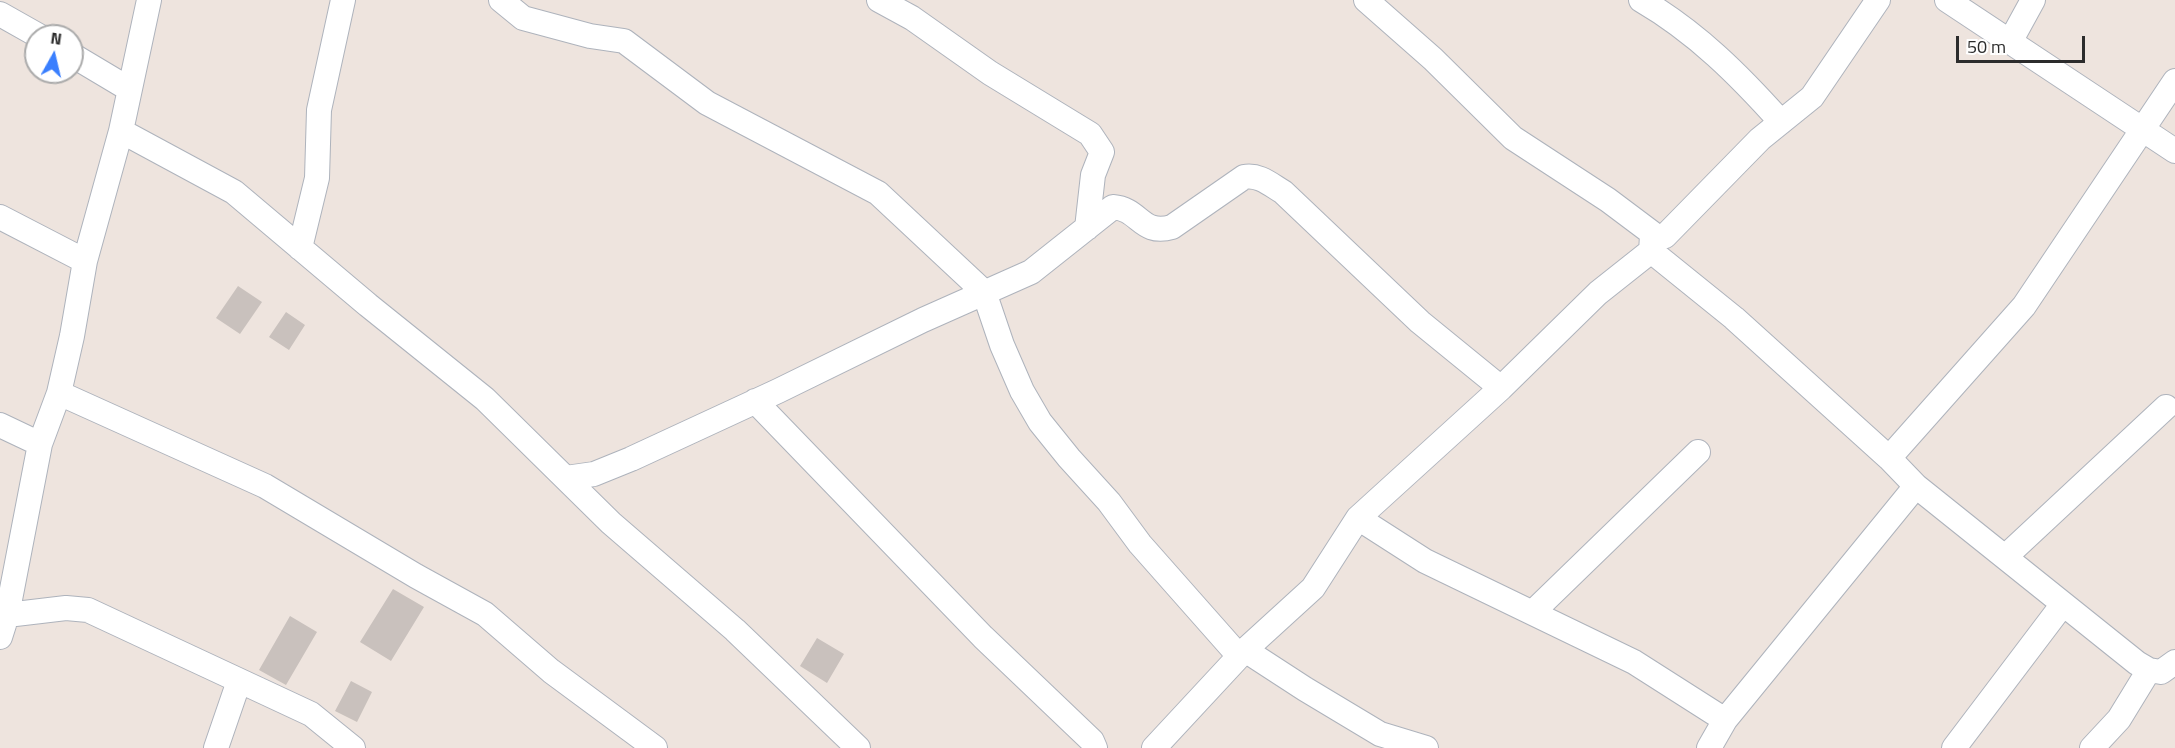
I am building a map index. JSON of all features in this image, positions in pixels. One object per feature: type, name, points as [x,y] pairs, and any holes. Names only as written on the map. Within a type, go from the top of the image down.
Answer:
[{"type":"street","points":[[149,0],[121,131],[85,261],[72,336],[58,393],[40,444],[4,626],[66,608],[88,610],[311,714],[353,748]]},
{"type":"street","points":[[300,248],[316,178],[319,110],[343,0]]},
{"type":"street","points":[[501,0],[523,18],[590,36],[624,41],[707,103],[878,193],[984,292],[1006,354],[1022,391],[1040,422],[1108,502],[1140,544],[1242,653],[1380,734],[1426,748]]},
{"type":"street","points":[[879,0],[912,18],[990,73],[1090,134],[1102,152],[1093,175],[1087,228]]},
{"type":"street","points":[[1366,0],[1433,59],[1512,138],[1608,200],[1889,458],[1916,486],[2137,663],[2161,672],[2175,662]]},
{"type":"street","points":[[1641,0],[1679,23],[1738,74],[1781,122]]},
{"type":"street","points":[[1155,748],[1242,653],[1313,588],[1358,518],[1501,388],[1656,236],[1665,236],[1760,139],[1812,97],[1878,0]]},
{"type":"street","points":[[1947,0],[2175,151]]},
{"type":"street","points":[[2010,42],[2033,0]]},
{"type":"street","points":[[0,14],[24,28]]},
{"type":"street","points":[[84,62],[129,89]]},
{"type":"street","points":[[1889,458],[2024,306],[2175,81]]},
{"type":"street","points":[[121,131],[234,192],[485,399],[611,523],[735,630],[858,748]]},
{"type":"street","points":[[566,478],[594,474],[631,459],[1031,272],[1113,207],[1121,207],[1152,229],[1160,231],[1172,227],[1244,177],[1257,177],[1283,192],[1420,322],[1501,388]]},
{"type":"street","points":[[0,217],[85,261]]},
{"type":"street","points":[[58,393],[265,486],[416,576],[485,614],[551,671],[655,748]]},
{"type":"street","points":[[755,401],[983,638],[1092,741],[1095,748]]},
{"type":"street","points":[[2005,557],[2172,406]]},
{"type":"street","points":[[0,425],[40,444]]},
{"type":"street","points":[[1533,612],[1698,452]]},
{"type":"street","points":[[1709,748],[1725,720],[1916,486]]},
{"type":"street","points":[[1358,518],[1425,561],[1634,662],[1725,720]]},
{"type":"street","points":[[1954,748],[2063,604]]},
{"type":"street","points":[[2092,748],[2119,719],[2149,669]]},
{"type":"street","points":[[216,748],[239,681]]},
{"type":"building","points":[[238,286],[262,302],[240,334],[216,318]]},
{"type":"building","points":[[286,312],[305,325],[289,350],[269,337]]},
{"type":"building","points":[[393,589],[424,607],[391,661],[360,642]]},
{"type":"building","points":[[290,616],[317,632],[286,685],[259,670]]},
{"type":"building","points":[[817,638],[844,654],[827,683],[800,666]]},
{"type":"building","points":[[351,681],[372,692],[357,722],[335,711]]}]
